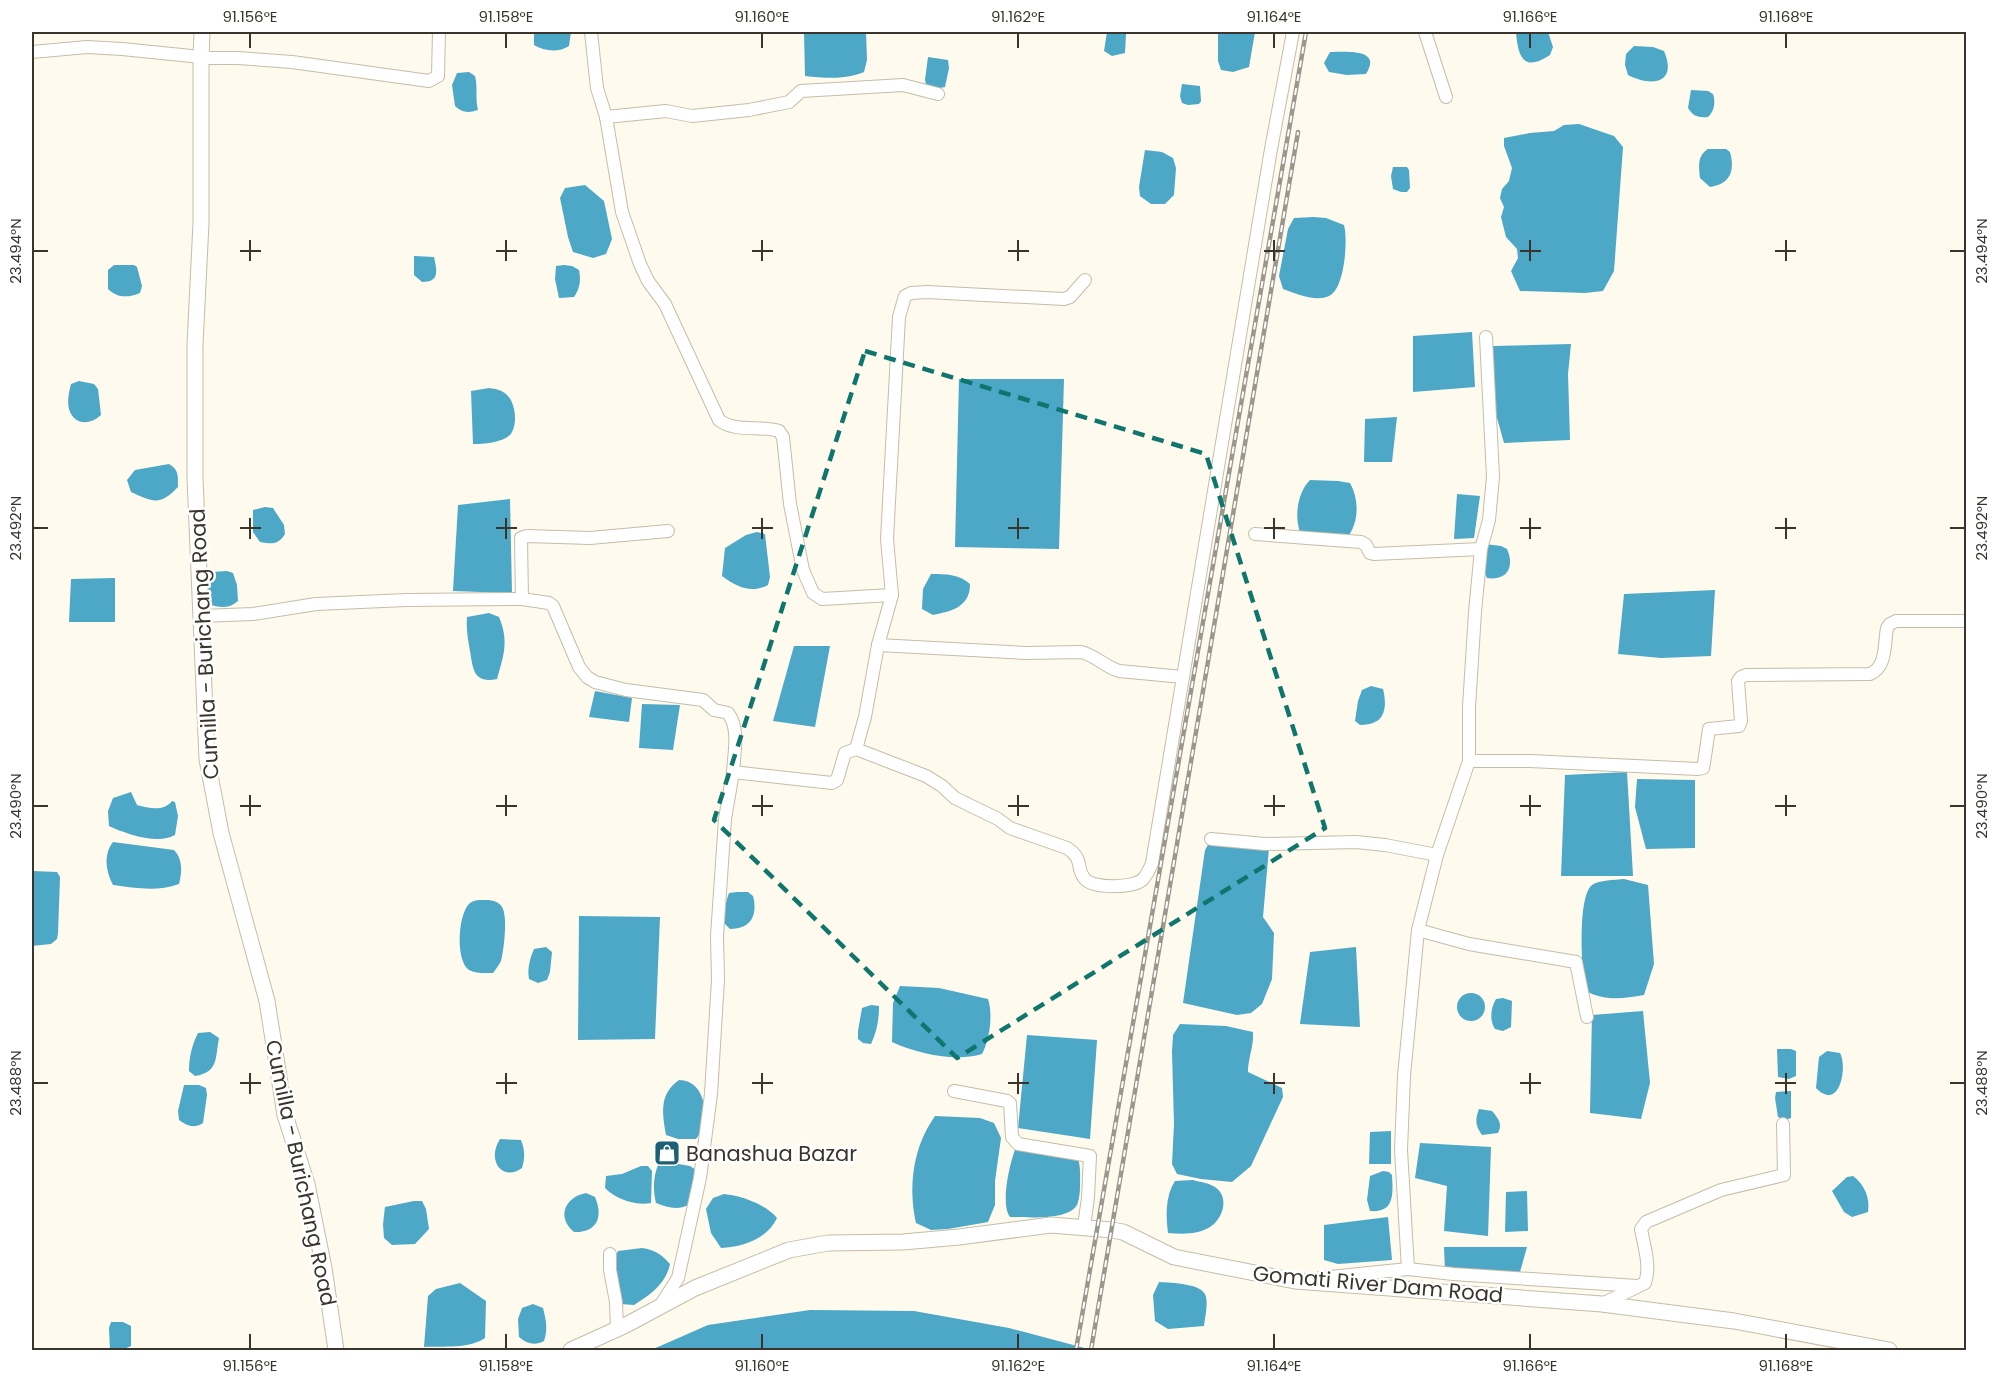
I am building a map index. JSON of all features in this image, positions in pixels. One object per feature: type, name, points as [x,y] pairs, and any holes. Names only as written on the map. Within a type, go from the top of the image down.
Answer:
[{"type":"main road","name":"Cumilla - Burichang Road","points":[[202,32],[201,223],[195,356],[195,478],[207,759],[221,833],[267,1001],[285,1115],[307,1184],[324,1268],[336,1350]]},
{"type":"main road","name":"Gomati River Dam Road","points":[[571,1350],[695,1288],[789,1250],[813,1245],[959,1238],[1051,1225],[1084,1226],[1123,1232],[1174,1257],[1295,1281],[1602,1304],[1734,1321],[1889,1350]]},
{"type":"street","points":[[32,52],[87,47],[238,58],[292,62],[429,81],[438,76],[439,32]]},
{"type":"street","points":[[591,32],[597,88],[606,117],[622,213],[640,264],[648,281],[665,304],[719,420],[726,426],[779,431],[783,437],[790,504],[808,585],[813,593],[822,599],[892,595]]},
{"type":"street","points":[[734,772],[832,783],[837,780],[845,753],[856,749],[926,776],[955,798],[998,819],[1010,828],[1067,848],[1075,853],[1083,877],[1088,882],[1110,886],[1136,884],[1144,879],[1152,863],[1271,149],[1293,32]]},
{"type":"street","points":[[1425,32],[1446,97]]},
{"type":"street","points":[[606,117],[666,111],[692,116],[749,110],[792,101],[801,91],[903,85],[938,94]]},
{"type":"street","points":[[856,749],[865,717],[878,645],[892,595],[887,539],[899,317],[906,296],[911,293],[927,292],[1064,298],[1070,297],[1085,280]]},
{"type":"street","points":[[1408,1269],[1401,1150],[1404,1076],[1418,930],[1437,855],[1470,761],[1469,707],[1481,549],[1489,520],[1493,477],[1486,337]]},
{"type":"street","points":[[522,599],[521,538],[527,536],[590,538],[668,531]]},
{"type":"street","points":[[1255,534],[1361,542],[1366,545],[1370,553],[1374,554],[1481,549]]},
{"type":"street","points":[[201,616],[254,614],[316,604],[384,601],[483,598],[522,599],[549,603],[553,606],[579,667],[587,677],[595,682],[626,690],[703,700],[714,710],[728,712],[733,719],[735,728],[734,772],[725,819],[717,936],[718,980],[711,1094],[700,1178],[678,1278],[660,1306]]},
{"type":"street","points":[[1470,761],[1530,760],[1703,768],[1709,729],[1739,726],[1741,721],[1738,681],[1741,677],[1746,675],[1870,674],[1877,672],[1882,665],[1887,628],[1890,624],[1896,621],[1966,621]]},
{"type":"street","points":[[878,645],[1026,653],[1081,652],[1119,671],[1183,677]]},
{"type":"street","points":[[1211,839],[1265,844],[1356,842],[1437,855]]},
{"type":"street","points":[[1418,930],[1469,944],[1576,962],[1587,1017]]},
{"type":"street","points":[[954,1091],[1010,1103],[1012,1137],[1018,1144],[1090,1156],[1084,1226]]},
{"type":"street","points":[[1602,1304],[1645,1283],[1647,1258],[1642,1225],[1721,1190],[1784,1175],[1782,1124]]},
{"type":"street","points":[[610,1254],[610,1270],[616,1302],[616,1329]]},
{"type":"street","points":[[1295,1281],[1408,1269],[1639,1287]]},
{"type":"highlighted area","points":[[865,351],[1206,454],[1325,828],[957,1058],[714,820]]},
{"type":"water","points":[[534,32],[571,32],[569,46],[556,50],[538,47],[534,45]]},
{"type":"water","points":[[804,32],[866,32],[867,60],[864,72],[842,77],[805,76]]},
{"type":"water","points":[[1107,32],[1126,34],[1125,53],[1112,56],[1104,51]]},
{"type":"water","points":[[1218,32],[1255,32],[1249,67],[1233,72],[1221,70],[1218,61]]},
{"type":"water","points":[[1516,32],[1548,32],[1553,47],[1550,55],[1534,62],[1524,60],[1518,49]]},
{"type":"water","points":[[1634,46],[1653,47],[1664,51],[1668,70],[1665,76],[1660,80],[1645,81],[1628,75],[1625,65],[1626,54]]},
{"type":"water","points":[[1330,52],[1360,53],[1370,60],[1370,66],[1366,74],[1347,75],[1329,72],[1324,63]]},
{"type":"water","points":[[928,57],[948,60],[949,68],[945,87],[927,88],[925,80]]},
{"type":"water","points":[[469,72],[475,76],[478,110],[466,112],[455,106],[452,85],[457,73]]},
{"type":"water","points":[[1182,84],[1200,86],[1201,101],[1199,104],[1182,103],[1180,96]]},
{"type":"water","points":[[1691,90],[1708,91],[1713,94],[1714,107],[1708,117],[1696,116],[1688,108]]},
{"type":"water","points":[[1579,124],[1614,136],[1623,147],[1614,271],[1603,291],[1585,293],[1520,291],[1511,271],[1518,258],[1517,249],[1506,237],[1501,217],[1504,207],[1500,198],[1502,189],[1509,181],[1512,168],[1504,146],[1504,138],[1554,131],[1564,125]]},
{"type":"water","points":[[1708,149],[1726,149],[1730,152],[1732,165],[1730,175],[1723,183],[1710,187],[1700,178],[1699,169],[1700,158]]},
{"type":"water","points":[[1145,150],[1162,152],[1173,158],[1176,168],[1174,195],[1165,204],[1151,204],[1140,196],[1139,187]]},
{"type":"water","points":[[1393,167],[1407,167],[1409,170],[1410,188],[1407,192],[1393,189],[1391,176]]},
{"type":"water","points":[[585,185],[604,201],[612,239],[606,254],[593,258],[573,252],[560,198],[565,188]]},
{"type":"water","points":[[1294,218],[1326,218],[1344,225],[1345,232],[1344,263],[1339,284],[1334,292],[1324,298],[1306,297],[1283,289],[1279,276],[1288,229]]},
{"type":"water","points":[[414,256],[434,257],[436,275],[432,280],[422,282],[414,275]]},
{"type":"water","points":[[114,265],[137,267],[142,286],[140,293],[123,296],[108,289],[108,270]]},
{"type":"water","points":[[564,265],[579,270],[580,284],[574,297],[559,298],[555,279],[556,266]]},
{"type":"water","points":[[1472,332],[1475,387],[1413,392],[1413,336]]},
{"type":"water","points":[[1571,344],[1568,374],[1570,440],[1504,443],[1489,389],[1493,346]]},
{"type":"water","points":[[959,379],[1064,379],[1059,549],[955,547]]},
{"type":"water","points":[[79,381],[94,384],[98,389],[101,415],[92,421],[78,421],[69,409],[71,384]]},
{"type":"water","points":[[489,388],[505,393],[510,399],[514,409],[513,431],[502,440],[473,444],[471,391]]},
{"type":"water","points":[[1397,417],[1392,462],[1364,462],[1365,419]]},
{"type":"water","points":[[169,464],[178,476],[178,487],[172,493],[161,500],[151,500],[131,492],[127,480],[135,470]]},
{"type":"water","points":[[1310,480],[1350,483],[1357,509],[1355,523],[1349,535],[1300,532],[1297,518],[1298,504]]},
{"type":"water","points":[[1457,494],[1480,496],[1474,538],[1454,539]]},
{"type":"water","points":[[510,499],[512,593],[453,591],[458,505]]},
{"type":"water","points":[[273,508],[284,525],[285,534],[275,543],[260,542],[253,532],[253,510]]},
{"type":"water","points":[[757,532],[765,534],[770,577],[768,585],[762,588],[744,588],[722,576],[725,548],[746,535]]},
{"type":"water","points":[[1485,544],[1507,549],[1510,562],[1504,575],[1487,578],[1483,569]]},
{"type":"water","points":[[211,572],[233,573],[237,585],[238,601],[224,607],[209,604],[208,586]]},
{"type":"water","points":[[931,574],[957,576],[970,584],[967,598],[959,607],[933,615],[922,609],[923,589]]},
{"type":"water","points":[[115,578],[115,622],[69,622],[71,579]]},
{"type":"water","points":[[1715,590],[1711,656],[1661,658],[1618,654],[1624,594]]},
{"type":"water","points":[[489,613],[499,617],[505,641],[497,679],[489,680],[479,677],[474,669],[468,638],[467,617]]},
{"type":"water","points":[[794,646],[830,646],[815,727],[773,721]]},
{"type":"water","points":[[1371,686],[1383,689],[1384,710],[1379,719],[1360,725],[1355,721],[1358,701],[1362,690]]},
{"type":"water","points":[[595,691],[632,698],[629,722],[589,717]]},
{"type":"water","points":[[642,704],[680,705],[673,750],[639,748]]},
{"type":"water","points":[[1627,772],[1633,876],[1561,876],[1565,775]]},
{"type":"water","points":[[1637,779],[1695,780],[1695,848],[1646,849],[1635,807]]},
{"type":"water","points":[[131,792],[137,805],[160,808],[172,801],[175,802],[178,816],[175,835],[168,838],[151,839],[109,826],[108,811],[113,798]]},
{"type":"water","points":[[113,842],[174,850],[181,866],[179,884],[154,889],[113,885],[107,858]]},
{"type":"water","points":[[1217,843],[1269,848],[1263,917],[1274,933],[1272,979],[1262,1004],[1251,1013],[1237,1015],[1183,1003],[1205,850],[1208,845]]},
{"type":"water","points":[[32,871],[57,872],[60,877],[58,933],[57,939],[51,944],[32,946]]},
{"type":"water","points":[[1624,879],[1648,885],[1654,964],[1644,995],[1607,998],[1585,991],[1582,935],[1584,904],[1587,892],[1595,883]]},
{"type":"water","points":[[748,892],[753,896],[753,915],[748,924],[730,929],[724,923],[725,905],[729,893]]},
{"type":"water","points":[[477,900],[495,901],[504,911],[503,949],[501,961],[493,973],[478,973],[469,970],[462,957],[461,926],[466,908],[470,903]]},
{"type":"water","points":[[579,916],[660,917],[655,1039],[578,1040]]},
{"type":"water","points":[[546,947],[552,952],[550,972],[547,980],[538,983],[529,979],[529,964],[534,949]]},
{"type":"water","points":[[1356,947],[1360,1027],[1300,1024],[1310,952]]},
{"type":"water","points":[[900,986],[939,988],[988,999],[990,1026],[982,1054],[960,1057],[937,1056],[892,1042],[893,1003]]},
{"type":"water","points":[[1471,993],[1481,997],[1485,1007],[1481,1017],[1471,1021],[1461,1017],[1457,1007],[1461,997]]},
{"type":"water","points":[[1503,998],[1512,1001],[1511,1027],[1503,1031],[1495,1029],[1491,1018],[1496,999]]},
{"type":"water","points":[[871,1005],[879,1006],[879,1016],[871,1044],[863,1043],[858,1039],[858,1031],[862,1008]]},
{"type":"water","points":[[1643,1011],[1650,1083],[1641,1119],[1590,1113],[1592,1015]]},
{"type":"water","points":[[1180,1024],[1226,1026],[1253,1032],[1248,1072],[1282,1088],[1283,1097],[1251,1166],[1232,1182],[1177,1174],[1172,1164],[1174,1124],[1172,1052],[1173,1035]]},
{"type":"water","points":[[210,1032],[219,1038],[216,1058],[208,1071],[195,1076],[189,1071],[194,1042],[198,1033]]},
{"type":"water","points":[[1027,1035],[1097,1040],[1090,1139],[1018,1128]]},
{"type":"water","points":[[1777,1049],[1796,1051],[1796,1076],[1789,1079],[1778,1077]]},
{"type":"water","points":[[1827,1051],[1840,1053],[1843,1068],[1840,1085],[1831,1095],[1824,1094],[1816,1088],[1819,1057]]},
{"type":"water","points":[[679,1080],[696,1087],[704,1103],[704,1123],[696,1139],[678,1139],[666,1135],[663,1112],[665,1098],[668,1091]]},
{"type":"water","points":[[184,1085],[199,1085],[206,1088],[203,1123],[200,1125],[191,1126],[179,1120],[178,1111]]},
{"type":"water","points":[[1791,1091],[1791,1118],[1785,1120],[1778,1117],[1776,1092]]},
{"type":"water","points":[[1479,1109],[1492,1111],[1500,1124],[1498,1133],[1482,1135],[1476,1122]]},
{"type":"water","points":[[935,1116],[980,1118],[994,1123],[1001,1138],[995,1181],[995,1205],[988,1222],[931,1230],[916,1223],[912,1195],[914,1167],[922,1141]]},
{"type":"water","points":[[1391,1131],[1391,1164],[1369,1164],[1370,1132]]},
{"type":"water","points":[[500,1139],[521,1140],[524,1154],[522,1168],[509,1172],[499,1167],[495,1155]]},
{"type":"water","points":[[1420,1143],[1491,1147],[1488,1236],[1444,1231],[1447,1186],[1415,1178]]},
{"type":"water","points":[[1016,1147],[1078,1159],[1080,1194],[1077,1205],[1072,1210],[1056,1216],[1010,1217],[1007,1211],[1006,1193]]},
{"type":"water","points":[[658,1165],[690,1166],[696,1170],[692,1203],[674,1208],[656,1203],[654,1184]]},
{"type":"water","points":[[641,1166],[648,1166],[652,1171],[651,1203],[626,1201],[605,1188],[606,1176],[622,1174]]},
{"type":"water","points":[[1383,1171],[1392,1175],[1391,1201],[1384,1209],[1370,1211],[1367,1200],[1370,1176]]},
{"type":"water","points":[[1853,1176],[1864,1188],[1868,1212],[1852,1217],[1844,1212],[1832,1191],[1847,1177]]},
{"type":"water","points":[[1193,1180],[1210,1184],[1220,1191],[1223,1202],[1221,1213],[1215,1223],[1205,1230],[1168,1233],[1169,1193],[1175,1181]]},
{"type":"water","points":[[1527,1191],[1528,1231],[1505,1232],[1506,1192]]},
{"type":"water","points":[[586,1193],[595,1197],[599,1211],[598,1218],[593,1227],[588,1230],[574,1232],[565,1220],[565,1208],[573,1199]]},
{"type":"water","points":[[724,1194],[753,1202],[777,1218],[767,1231],[754,1240],[738,1246],[721,1248],[711,1233],[706,1209],[713,1198]]},
{"type":"water","points":[[422,1201],[426,1209],[429,1229],[415,1244],[392,1245],[384,1238],[385,1207]]},
{"type":"water","points":[[1388,1217],[1392,1260],[1338,1264],[1324,1260],[1324,1225]]},
{"type":"water","points":[[1444,1247],[1527,1247],[1520,1272],[1445,1271]]},
{"type":"water","points":[[642,1248],[654,1251],[664,1258],[670,1264],[668,1271],[661,1283],[646,1297],[634,1305],[620,1304],[613,1271],[615,1258],[618,1251]]},
{"type":"water","points":[[1159,1282],[1193,1286],[1204,1292],[1207,1304],[1204,1326],[1168,1329],[1155,1321],[1153,1295]]},
{"type":"water","points":[[460,1283],[486,1301],[485,1338],[472,1344],[424,1347],[428,1296],[436,1289]]},
{"type":"water","points":[[533,1304],[543,1308],[546,1324],[544,1341],[534,1344],[519,1337],[518,1319],[522,1308]]},
{"type":"water","points":[[810,1310],[914,1311],[1009,1328],[1092,1350],[651,1350],[708,1325]]},
{"type":"water","points":[[111,1322],[123,1322],[131,1326],[131,1346],[122,1350],[110,1350]]},
{"type":"railway","points":[[1076,1350],[1306,32]]},
{"type":"railway","points":[[1091,1350],[1298,132]]},
{"type":"place","name":"Banashua Bazar","points":[[667,1153]]}]
